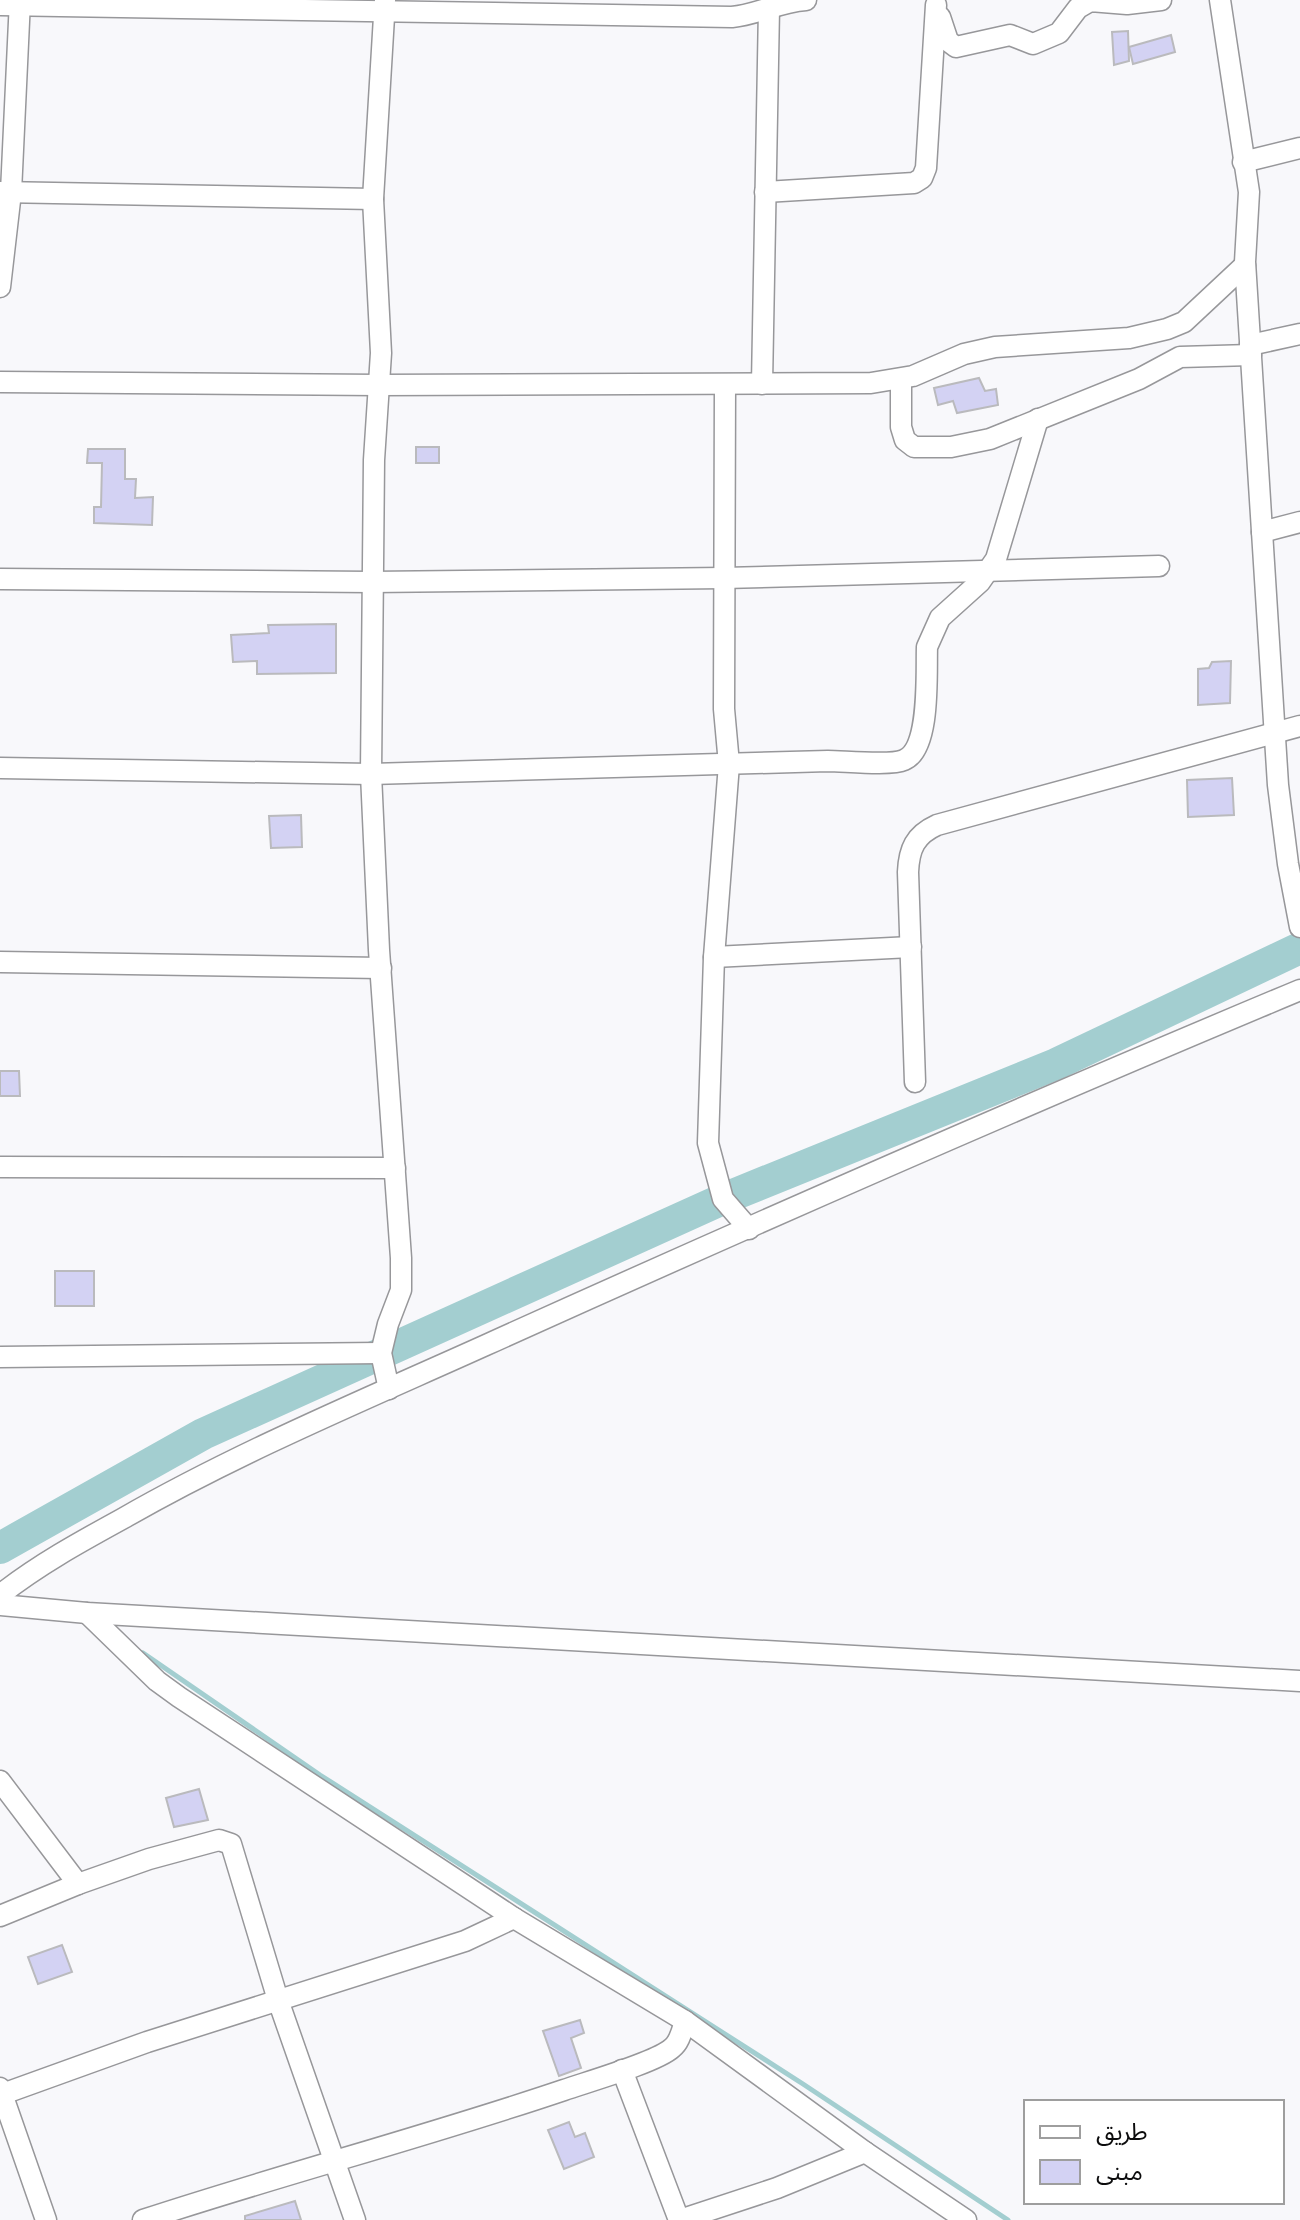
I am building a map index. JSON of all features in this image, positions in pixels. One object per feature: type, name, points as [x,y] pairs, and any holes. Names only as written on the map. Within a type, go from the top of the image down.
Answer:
[{"type":"street","points":[[0,287],[13,4],[384,5],[732,17],[746,16],[774,4],[806,0]]},
{"type":"street","points":[[934,3],[948,41],[961,48],[1010,35],[1033,44],[1053,38],[1065,28],[1078,8],[1090,1],[1127,4],[1161,0]]},
{"type":"street","points":[[1220,0],[1250,207],[1245,265],[1274,734],[1282,824],[1300,927]]},
{"type":"street","points":[[765,192],[914,183],[922,178],[926,168],[934,3]]},
{"type":"street","points":[[762,384],[765,192],[774,4]]},
{"type":"street","points":[[384,5],[373,199],[381,353],[371,582],[371,774],[401,1290],[381,1353],[389,1389]]},
{"type":"street","points":[[1243,162],[1300,148]]},
{"type":"street","points":[[5,192],[373,199]]},
{"type":"street","points":[[0,382],[379,385],[871,383],[901,379],[978,350],[1129,338],[1167,329],[1184,322],[1245,265]]},
{"type":"street","points":[[901,379],[902,433],[905,440],[914,447],[951,447],[971,444],[1038,419],[1155,372],[1180,357],[1251,350],[1300,334]]},
{"type":"street","points":[[725,385],[724,709],[729,764],[714,957],[708,1143],[723,1199],[749,1229]]},
{"type":"street","points":[[0,768],[371,774],[901,762],[911,756],[922,735],[930,637],[948,609],[969,593],[990,570],[1001,547],[1038,419]]},
{"type":"street","points":[[1262,532],[1300,522]]},
{"type":"street","points":[[0,579],[371,582],[724,578],[1159,566]]},
{"type":"street","points":[[915,1082],[909,852],[914,842],[928,829],[1300,726]]},
{"type":"street","points":[[714,957],[911,947]]},
{"type":"street","points":[[0,962],[381,968]]},
{"type":"street","points":[[0,1595],[54,1557],[177,1488],[389,1389],[1300,990]]},
{"type":"street","points":[[0,1167],[395,1168]]},
{"type":"street","points":[[0,1357],[381,1353]]},
{"type":"street","points":[[0,1605],[87,1613],[1300,1681]]},
{"type":"street","points":[[87,1613],[157,1681],[179,1697],[514,1918],[685,2021],[865,2152],[966,2220]]},
{"type":"street","points":[[0,1781],[78,1884]]},
{"type":"street","points":[[0,1916],[149,1859],[219,1840],[231,1844],[278,2000],[355,2220]]},
{"type":"street","points":[[46,2220],[1,2093],[147,2042],[465,1941],[514,1918]]},
{"type":"street","points":[[143,2220],[333,2160],[419,2138],[622,2070],[671,2050],[679,2039],[685,2021]]},
{"type":"street","points":[[622,2070],[680,2220],[777,2188],[865,2152]]},
{"type":"building","points":[[1128,31],[1129,61],[1114,65],[1112,32]]},
{"type":"building","points":[[1171,35],[1175,52],[1133,64],[1129,47]]},
{"type":"building","points":[[979,378],[985,391],[996,389],[998,405],[957,413],[953,401],[938,405],[934,388]]},
{"type":"building","points":[[416,447],[439,447],[439,463],[416,463]]},
{"type":"building","points":[[88,449],[125,449],[125,479],[136,479],[135,498],[153,497],[152,525],[94,523],[94,507],[101,507],[102,463],[87,463]]},
{"type":"building","points":[[336,624],[336,673],[257,674],[257,661],[233,662],[231,635],[269,633],[268,625]]},
{"type":"building","points":[[1231,661],[1230,703],[1198,705],[1198,669],[1209,668],[1212,662]]},
{"type":"building","points":[[1232,778],[1234,815],[1188,817],[1187,780]]},
{"type":"building","points":[[301,815],[302,847],[271,848],[269,816]]},
{"type":"building","points":[[0,1071],[19,1071],[20,1096],[0,1096]]},
{"type":"building","points":[[55,1271],[94,1271],[94,1306],[55,1306]]},
{"type":"building","points":[[199,1789],[208,1820],[174,1827],[166,1798]]},
{"type":"building","points":[[62,1945],[72,1972],[38,1984],[28,1957]]},
{"type":"building","points":[[580,2020],[584,2033],[571,2038],[581,2068],[559,2076],[543,2031]]},
{"type":"building","points":[[569,2122],[575,2137],[585,2133],[594,2157],[564,2169],[548,2130]]},
{"type":"building","points":[[295,2201],[301,2220],[245,2220],[245,2216]]},
{"type":"waterway","points":[[0,1548],[203,1434],[723,1199],[1056,1064],[1300,948]]},
{"type":"waterway","points":[[143,1653],[320,1775],[803,2084],[1008,2220]]}]
